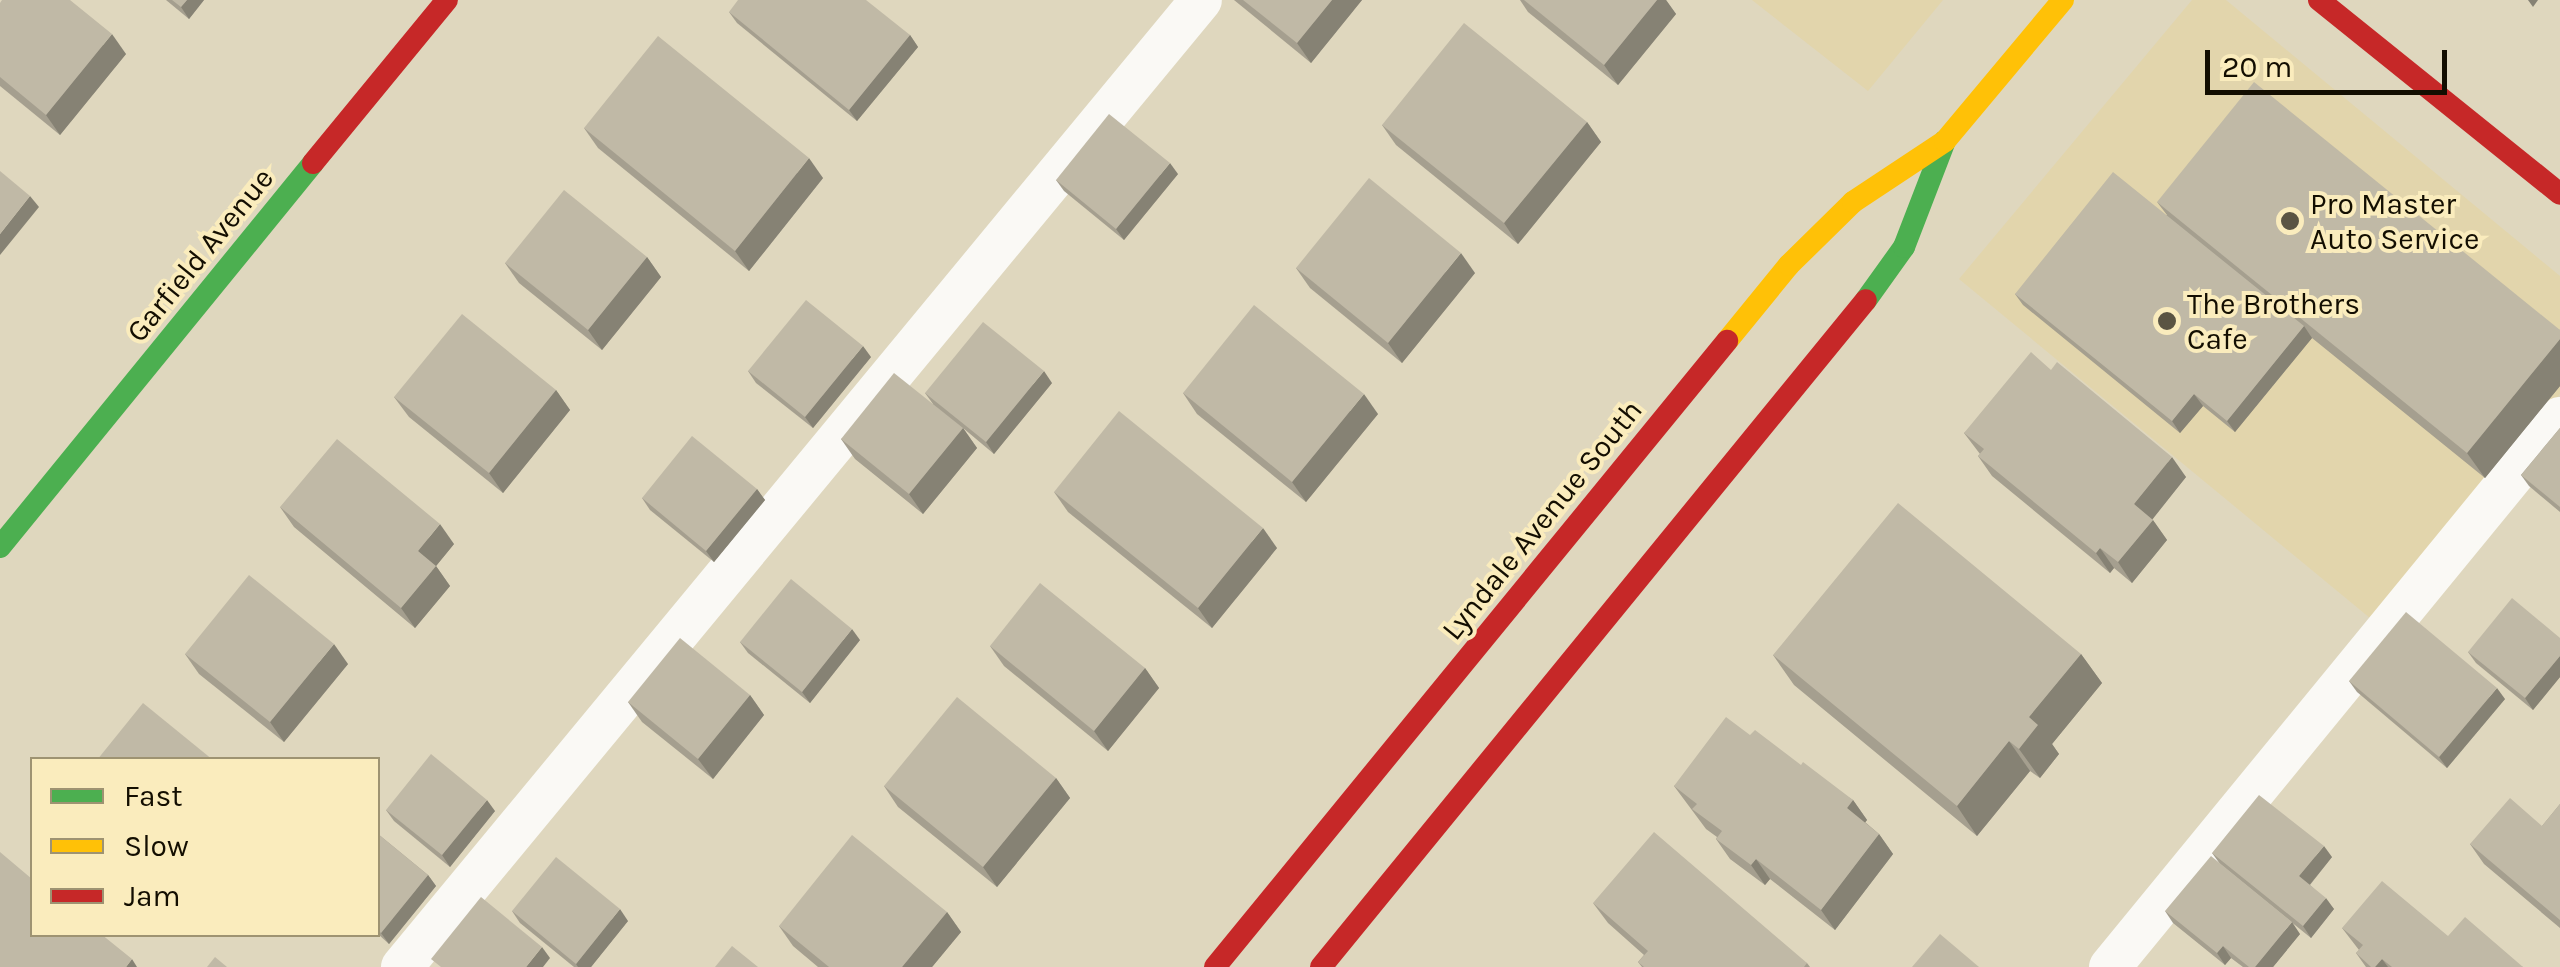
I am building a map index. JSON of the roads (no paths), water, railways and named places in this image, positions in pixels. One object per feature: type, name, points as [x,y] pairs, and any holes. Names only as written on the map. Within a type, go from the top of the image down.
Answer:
[{"type":"main road","name":"Garfield Avenue","points":[[0,547],[447,0]]},
{"type":"main road","name":"Lyndale Avenue South","points":[[1214,967],[1789,265],[1852,202],[1945,141],[2063,0]]},
{"type":"main road","points":[[2319,0],[2560,194]]},
{"type":"main road","name":"Lyndale Avenue South","points":[[1320,967],[1854,318],[1904,247],[1945,141]]},
{"type":"lane","points":[[402,967],[1201,0]]},
{"type":"lane","points":[[2110,967],[2560,418]]},
{"type":"place","name":"Pro Master Auto Service","points":[[2290,221]]},
{"type":"place","name":"The Brothers Cafe","points":[[2167,321]]}]
